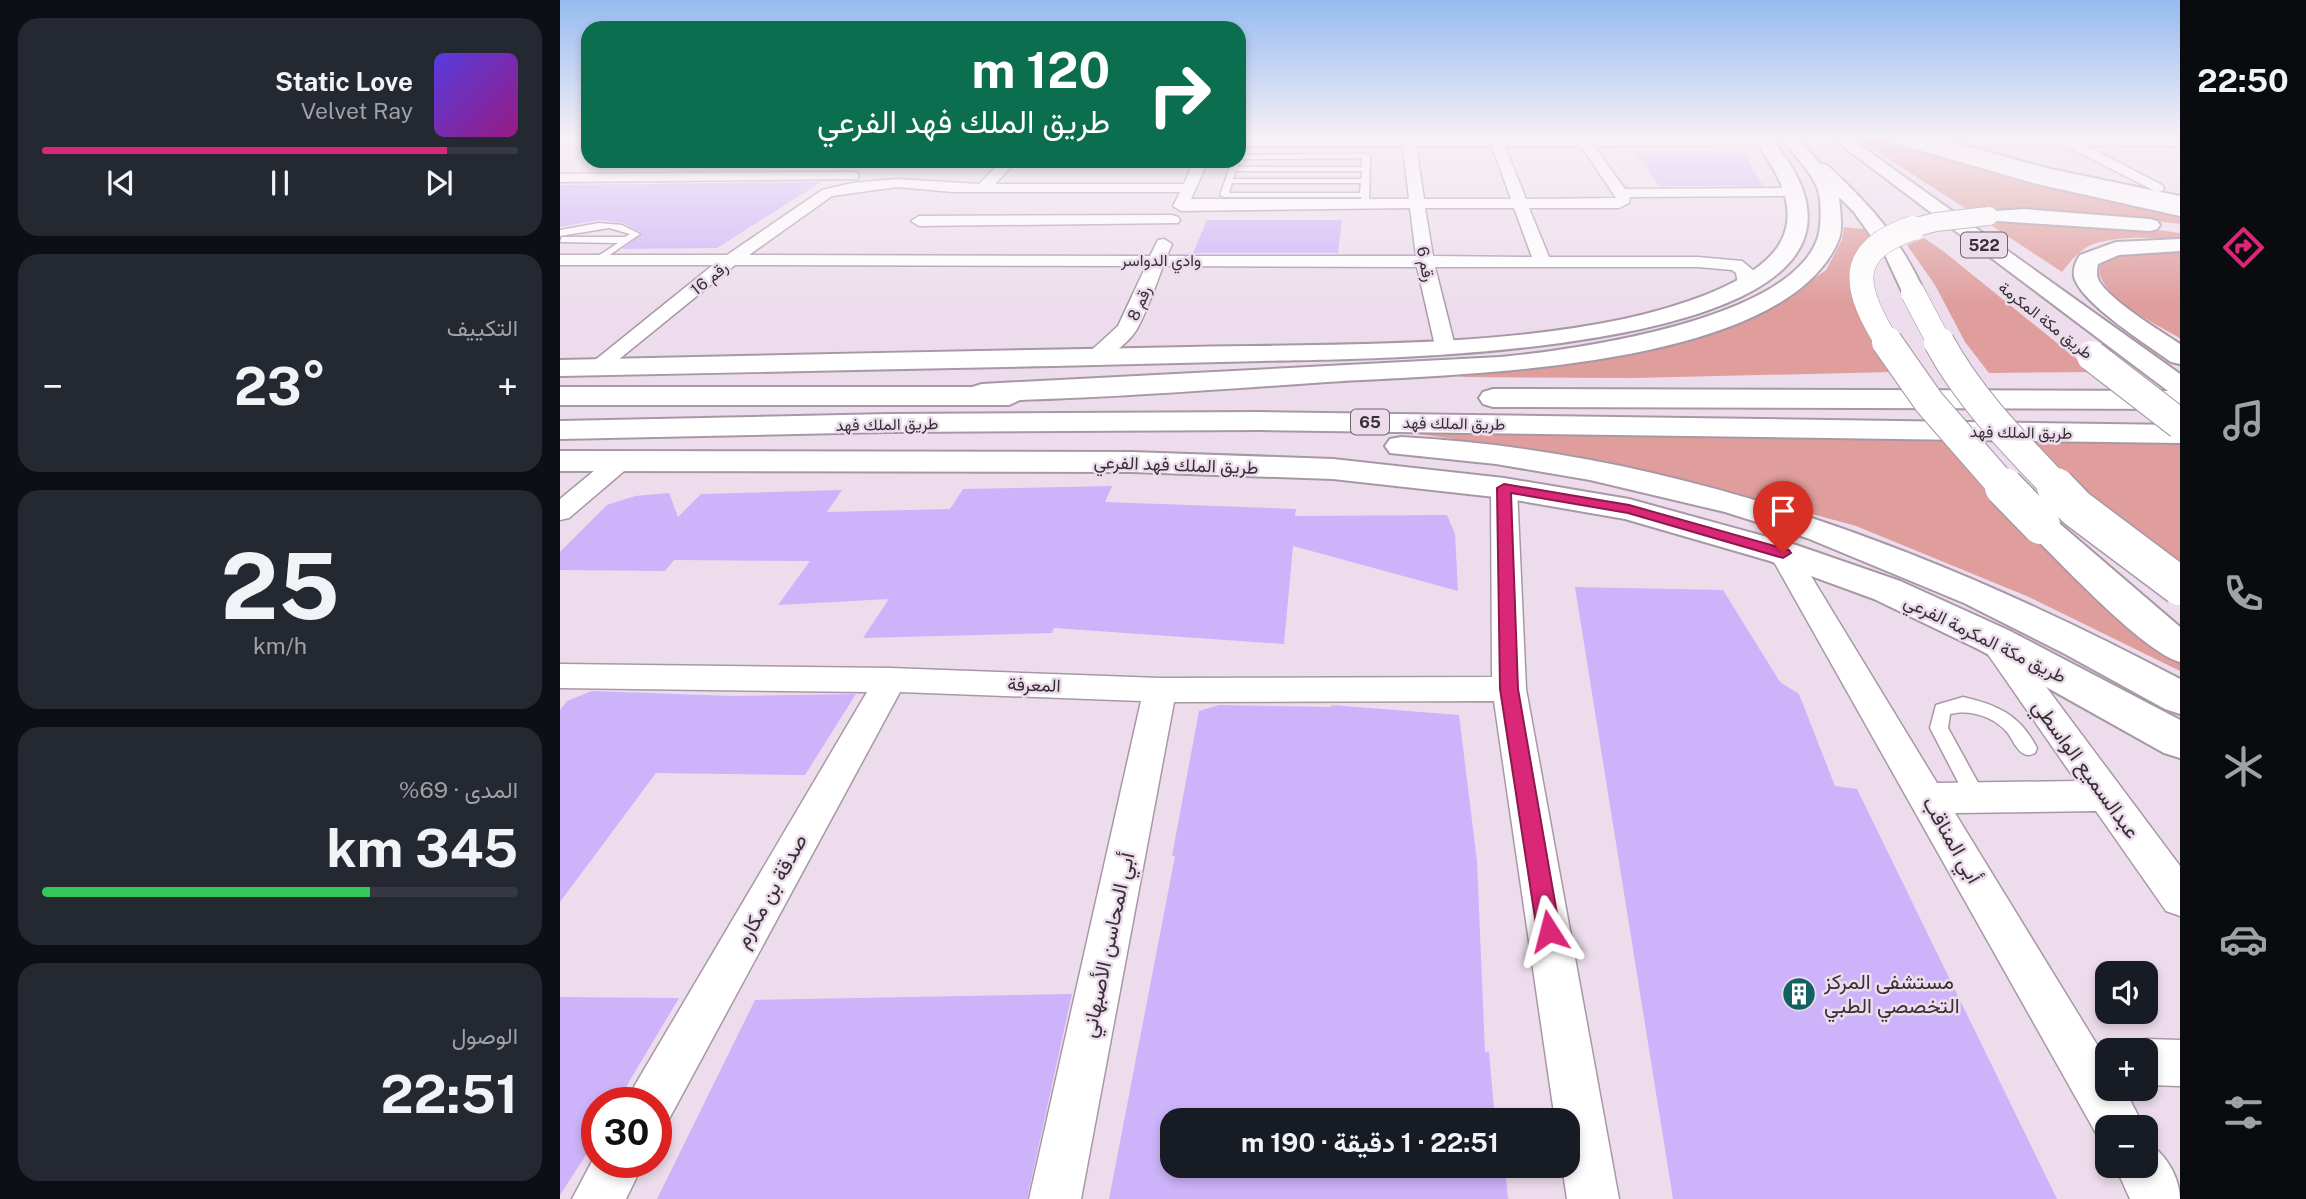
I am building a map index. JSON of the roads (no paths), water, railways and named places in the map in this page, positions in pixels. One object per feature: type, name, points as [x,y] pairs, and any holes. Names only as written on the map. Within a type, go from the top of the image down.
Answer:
[{"type":"main road","points":[[560,369],[1323,352],[1446,346],[1600,331],[1706,302],[1745,286],[1778,262],[1792,245],[1799,227],[1799,209],[1795,194]]},
{"type":"main road","points":[[894,409],[1103,390],[1478,367],[1556,359],[1665,337],[1723,320],[1755,305],[1804,275],[1829,243],[1832,220],[1828,194]]},
{"type":"main road","points":[[1845,194],[1861,208],[1897,256],[1913,293],[1956,374],[2014,443],[2076,508],[2180,586]]},
{"type":"main road","name":"522","points":[[1871,194],[1940,238]]},
{"type":"main road","name":"طريق مكة المكرمة","points":[[1915,194],[2180,387]]},
{"type":"main road","points":[[1928,194],[2180,356]]},
{"type":"main road","points":[[2107,194],[2180,210]]},
{"type":"main road","points":[[2158,194],[2180,202]]},
{"type":"main road","points":[[2180,228],[2100,219],[1989,216],[1931,223],[1886,238],[1865,257],[1860,267],[1859,280],[1865,300],[1904,370],[1970,453],[2002,489],[2154,628],[2180,648]]},
{"type":"main road","points":[[2180,245],[2116,249],[2088,260],[2086,272],[2088,281],[2105,300],[2180,356]]},
{"type":"main road","name":"طريق مكة المكرمة","points":[[2084,350],[2180,424]]},
{"type":"main road","name":"طريق الملك فهد","points":[[560,396],[1260,421],[2180,434]]},
{"type":"main road","name":"طريق الملك فهد","points":[[560,430],[894,409],[2180,400]]},
{"type":"main road","points":[[894,409],[1162,438],[1406,446],[1498,454],[1626,478],[1766,513],[1954,584],[2093,650],[2180,698]]},
{"type":"main road","name":"طريق الملك فهد الفرعي","points":[[560,461],[1132,462],[1333,469],[1504,488],[1629,509],[1783,553]]},
{"type":"main road","name":"طريق مكة المكرمة الفرعي","points":[[1783,553],[1887,590],[1994,640],[2180,741]]},
{"type":"street","name":"رقم 16","points":[[595,369],[731,260],[826,194]]},
{"type":"street","points":[[882,260],[947,194]]},
{"type":"street","points":[[988,261],[1017,220],[1042,194]]},
{"type":"street","points":[[1158,194],[1365,199],[1417,205],[1521,205],[1610,204],[1624,200],[1621,194]]},
{"type":"street","name":"رقم 6","points":[[1415,194],[1425,262],[1446,346]]},
{"type":"street","points":[[1517,194],[1542,261]]},
{"type":"street","name":"رقم 8","points":[[1095,355],[1127,329],[1158,260],[1172,220],[1185,196]]},
{"type":"street","points":[[910,230],[1017,220],[1172,220]]},
{"type":"street","name":"وادي الدواسر","points":[[560,260],[1698,262],[1736,265],[1745,271],[1745,286]]},
{"type":"street","points":[[560,512],[621,461]]},
{"type":"street","points":[[1504,488],[1509,689],[1593,1199]]},
{"type":"street","name":"أبي المناقب","points":[[1783,553],[1927,798],[2095,1061]]},
{"type":"street","name":"عبدالسميع الواسطي","points":[[1994,640],[2180,898]]},
{"type":"street","name":"المعرفة","points":[[565,682],[890,680],[1160,690],[1509,689]]},
{"type":"street","name":"صدقة بن مكارم","points":[[660,1087],[890,680]]},
{"type":"street","name":"أبي المحاسن الأصبهاني","points":[[1055,1199],[1160,690]]},
{"type":"street","points":[[1927,798],[2105,796]]},
{"type":"street","points":[[2158,1062],[2180,1063]]},
{"type":"street","points":[[598,1199],[610,1178]]},
{"type":"street","points":[[2147,1178],[2159,1199]]},
{"type":"lane","points":[[1224,194],[1365,199],[1365,194]]},
{"type":"lane","points":[[560,233],[601,226],[636,234],[598,260]]},
{"type":"lane","points":[[560,240],[627,240]]},
{"type":"lane","points":[[1977,799],[1939,728],[1942,710],[1963,704],[1985,709],[2012,725],[2028,748]]},
{"type":"place","name":"مستشفى المركز التخصصي الطبي","points":[[1799,994]]}]
